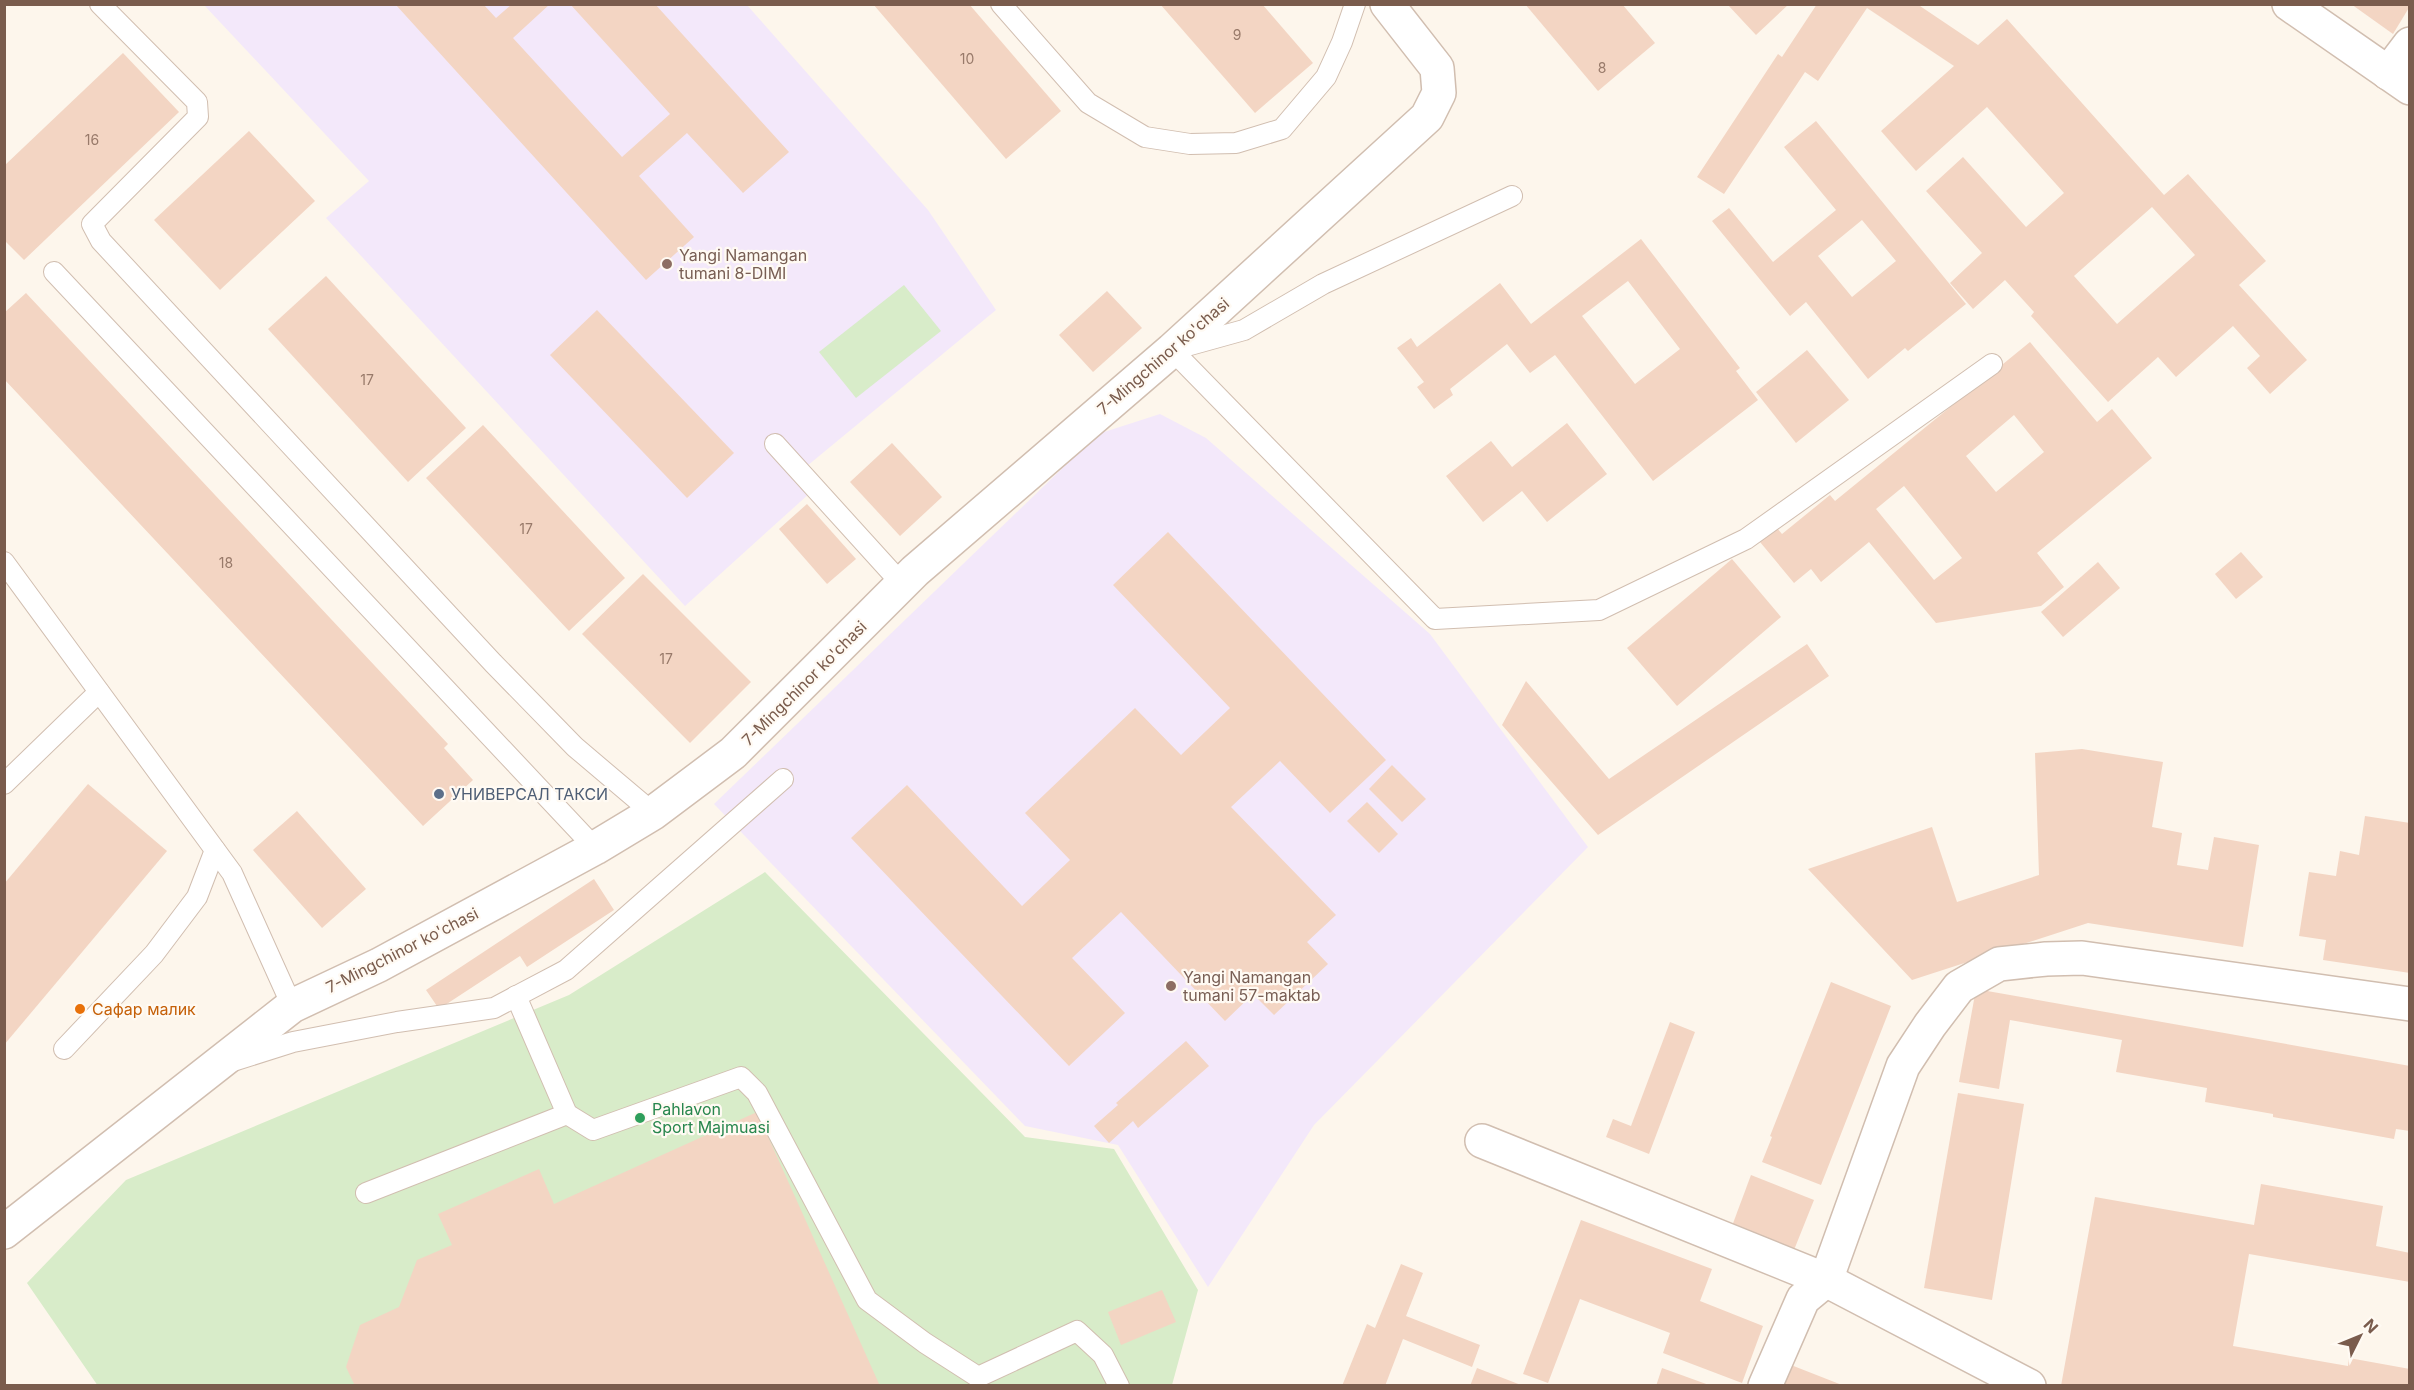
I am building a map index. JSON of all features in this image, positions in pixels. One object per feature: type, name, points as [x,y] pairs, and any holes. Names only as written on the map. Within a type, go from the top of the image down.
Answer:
[{"type":"street","name":"7-Mingchinor ko'chasi","points":[[4,1232],[292,1006],[379,965],[595,848],[653,813],[733,753],[902,584],[1172,350],[1427,117],[1439,93],[1437,68],[1387,4]]},
{"type":"street","points":[[2289,4],[2399,81],[2409,44]]},
{"type":"street","points":[[1765,1386],[1803,1299],[1826,1280],[1903,1066],[1959,987],[1999,964],[2082,958],[2409,1004]]},
{"type":"street","points":[[1482,1141],[1826,1280],[2030,1386]]},
{"type":"lane","points":[[100,4],[197,102],[198,117],[92,224],[101,241],[493,663],[575,747],[653,813]]},
{"type":"lane","points":[[1001,4],[1088,103],[1145,137],[1190,144],[1236,143],[1282,129],[1326,77],[1342,42],[1354,4]]},
{"type":"lane","points":[[1512,196],[1323,284],[1244,330],[1172,350],[1435,619],[1599,610],[1746,539],[1992,364]]},
{"type":"lane","points":[[54,272],[595,848]]},
{"type":"lane","points":[[775,444],[902,584]]},
{"type":"lane","points":[[4,562],[232,873],[292,1006]]},
{"type":"lane","points":[[4,783],[99,692]]},
{"type":"lane","points":[[213,1068],[293,1042],[397,1022],[494,1008],[566,970],[783,779]]},
{"type":"lane","points":[[64,1049],[154,954],[197,897],[215,850]]},
{"type":"lane","points":[[516,996],[567,1114],[593,1130],[741,1077],[757,1093],[867,1300],[925,1343],[978,1377],[1077,1332],[1103,1355],[1119,1386]]},
{"type":"lane","points":[[366,1193],[567,1114]]},
{"type":"shaded area","name":"Yangi Namangan tumani 8-DIMI","points":[[204,5],[747,5],[928,210],[996,310],[807,466],[821,483],[685,606],[326,218],[369,181]]},
{"type":"shaded area","name":"Yangi Namangan tumani 57-maktab","points":[[1160,414],[1206,438],[1430,634],[1588,847],[1314,1125],[1208,1287],[1118,1145],[1025,1126],[714,804],[1098,434]]},
{"type":"green space","points":[[904,285],[941,331],[856,398],[819,352]]},
{"type":"green space","name":"Pahlavon Sport Majmuasi","points":[[765,872],[1025,1137],[1114,1149],[1198,1290],[1172,1385],[98,1386],[27,1283],[126,1180],[569,995]]},
{"type":"building","points":[[512,4],[550,4],[513,38],[622,157],[670,114],[570,4],[655,4],[789,152],[743,193],[687,133],[639,176],[694,237],[646,280],[396,5],[484,5],[496,18]]},
{"type":"building","points":[[873,4],[969,4],[1061,111],[1006,159]]},
{"type":"building","points":[[1160,4],[1262,4],[1313,63],[1255,113]]},
{"type":"building","points":[[1525,4],[1622,4],[1655,43],[1598,91]]},
{"type":"building","points":[[1727,4],[1789,4],[1756,35]]},
{"type":"building","points":[[1817,4],[1917,4],[1978,45],[2007,19],[2164,195],[2188,174],[2266,261],[2239,285],[2307,360],[2270,394],[2247,368],[2260,356],[2233,326],[2176,377],[2158,357],[2108,402],[2031,316],[2034,312],[2005,280],[1973,309],[1950,283],[1982,253],[1926,191],[1963,157],[2026,227],[2064,193],[1987,107],[1916,171],[1881,131],[1954,66],[1867,8],[1818,81],[1805,72],[1724,194],[1697,177],[1778,54],[1782,57]],"holes":[[[2152,207],[2195,255],[2117,324],[2074,276]]]},
{"type":"building","points":[[2351,4],[2410,4],[2410,6],[2393,34]]},
{"type":"building","points":[[123,53],[179,112],[24,260],[4,240],[4,166]]},
{"type":"building","points":[[1816,121],[1966,304],[1908,351],[1905,348],[1868,379],[1806,302],[1790,316],[1712,221],[1729,208],[1773,262],[1836,210],[1784,147]],"holes":[[[1862,220],[1896,261],[1852,297],[1818,256]]]},
{"type":"building","points":[[249,131],[315,201],[220,290],[154,220]]},
{"type":"building","points":[[1641,239],[1740,368],[1736,371],[1758,400],[1653,481],[1555,355],[1530,373],[1507,344],[1450,389],[1453,395],[1434,409],[1417,387],[1424,382],[1397,348],[1411,338],[1417,347],[1500,283],[1531,324]],"holes":[[[1628,281],[1680,349],[1635,384],[1582,316]]]},
{"type":"building","points":[[326,276],[466,428],[408,482],[268,329]]},
{"type":"building","points":[[1107,291],[1142,328],[1093,372],[1059,335]]},
{"type":"building","points":[[26,293],[448,744],[444,748],[473,780],[423,826],[4,379],[4,313]]},
{"type":"building","points":[[597,310],[734,453],[687,498],[550,355]]},
{"type":"building","points":[[2030,342],[2097,422],[2112,409],[2152,458],[2037,553],[2064,587],[2041,606],[1936,623],[1869,542],[1821,582],[1811,569],[1794,583],[1760,542],[1777,528],[1782,534],[1830,495],[1835,501]],"holes":[[[2014,415],[2044,452],[1996,492],[1966,456]],[[1904,486],[1962,558],[1934,580],[1876,509]]]},
{"type":"building","points":[[1807,350],[1849,400],[1796,443],[1756,392]]},
{"type":"building","points":[[1567,423],[1607,474],[1547,522],[1522,491],[1483,522],[1446,476],[1491,441],[1512,467]]},
{"type":"building","points":[[483,425],[625,578],[569,631],[426,478]]},
{"type":"building","points":[[892,443],[942,497],[900,536],[850,482]]},
{"type":"building","points":[[807,504],[856,559],[827,584],[779,529]]},
{"type":"building","points":[[1168,532],[1386,760],[1330,813],[1280,761],[1231,807],[1336,915],[1307,942],[1328,964],[1274,1015],[1253,994],[1225,1021],[1121,912],[1072,958],[1125,1013],[1069,1066],[851,838],[907,785],[1022,906],[1070,860],[1025,813],[1135,708],[1181,755],[1230,708],[1113,585]]},
{"type":"building","points":[[2241,552],[2263,577],[2236,599],[2215,574]]},
{"type":"building","points":[[1732,559],[1781,617],[1677,706],[1627,648]]},
{"type":"building","points":[[2098,562],[2120,588],[2063,637],[2041,612]]},
{"type":"building","points":[[643,574],[751,682],[690,743],[582,634]]},
{"type":"building","points":[[1807,644],[1829,676],[1598,835],[1502,725],[1526,681],[1609,779]]},
{"type":"building","points":[[2082,749],[2163,762],[2152,827],[2182,833],[2177,865],[2208,870],[2214,837],[2259,845],[2243,947],[2088,923],[1912,980],[1808,869],[1932,827],[1957,902],[2039,875],[2035,753]]},
{"type":"building","points":[[1392,765],[1426,799],[1402,822],[1369,789]]},
{"type":"building","points":[[88,784],[167,851],[4,1045],[4,884]]},
{"type":"building","points":[[1367,802],[1398,834],[1379,853],[1347,821]]},
{"type":"building","points":[[297,811],[366,889],[322,928],[253,850]]},
{"type":"building","points":[[2365,816],[2410,823],[2410,973],[2323,960],[2326,940],[2299,936],[2309,872],[2336,876],[2340,851],[2359,855]]},
{"type":"building","points":[[594,879],[614,910],[527,967],[520,956],[439,1009],[426,990]]},
{"type":"building","points":[[1831,982],[1891,1006],[1821,1185],[1762,1162],[1772,1137],[1770,1136]]},
{"type":"building","points":[[1976,989],[2410,1066],[2410,1131],[2396,1129],[2394,1139],[2205,1102],[2207,1088],[2116,1072],[2122,1040],[2010,1020],[1999,1089],[1959,1082]]},
{"type":"building","points":[[1670,1022],[1695,1032],[1649,1154],[1606,1137],[1613,1119],[1631,1126]]},
{"type":"building","points":[[1186,1041],[1209,1066],[1138,1128],[1133,1121],[1109,1143],[1094,1126],[1118,1105],[1116,1103]]},
{"type":"building","points":[[1958,1093],[2024,1104],[1992,1300],[1924,1288]]},
{"type":"building","points":[[757,1112],[880,1386],[355,1386],[346,1367],[360,1325],[399,1307],[417,1260],[452,1245],[438,1214],[539,1169],[554,1204]]},
{"type":"building","points":[[1751,1175],[1814,1200],[1794,1250],[1732,1226]]},
{"type":"building","points":[[2261,1184],[2383,1206],[2376,1246],[2410,1253],[2410,1282],[2249,1254],[2233,1346],[2348,1366],[2349,1358],[2410,1369],[2410,1386],[2061,1386],[2095,1197],[2254,1225]]},
{"type":"building","points":[[1581,1220],[1712,1269],[1700,1301],[1763,1326],[1742,1383],[1663,1353],[1670,1333],[1580,1299],[1548,1383],[1523,1374]]},
{"type":"building","points":[[1401,1264],[1423,1273],[1406,1316],[1480,1345],[1472,1367],[1403,1339],[1385,1386],[1342,1386],[1367,1324],[1375,1328]]},
{"type":"building","points":[[1162,1290],[1176,1322],[1121,1345],[1108,1312]]},
{"type":"building","points":[[1791,1365],[1842,1385],[1842,1386],[1783,1386]]},
{"type":"building","points":[[1477,1368],[1521,1385],[1521,1386],[1470,1386]]},
{"type":"building","points":[[1662,1368],[1709,1385],[1709,1386],[1656,1386]]},
{"type":"place","name":"Yangi Namangan tumani 8-DIMI","points":[[667,264]]},
{"type":"place","name":"УНИВЕРСАЛ ТАКСИ","points":[[439,794]]},
{"type":"place","name":"Yangi Namangan tumani 57-maktab","points":[[1171,986]]},
{"type":"place","name":"Сафар малик","points":[[80,1009]]},
{"type":"place","name":"Pahlavon Sport Majmuasi","points":[[640,1118]]}]
